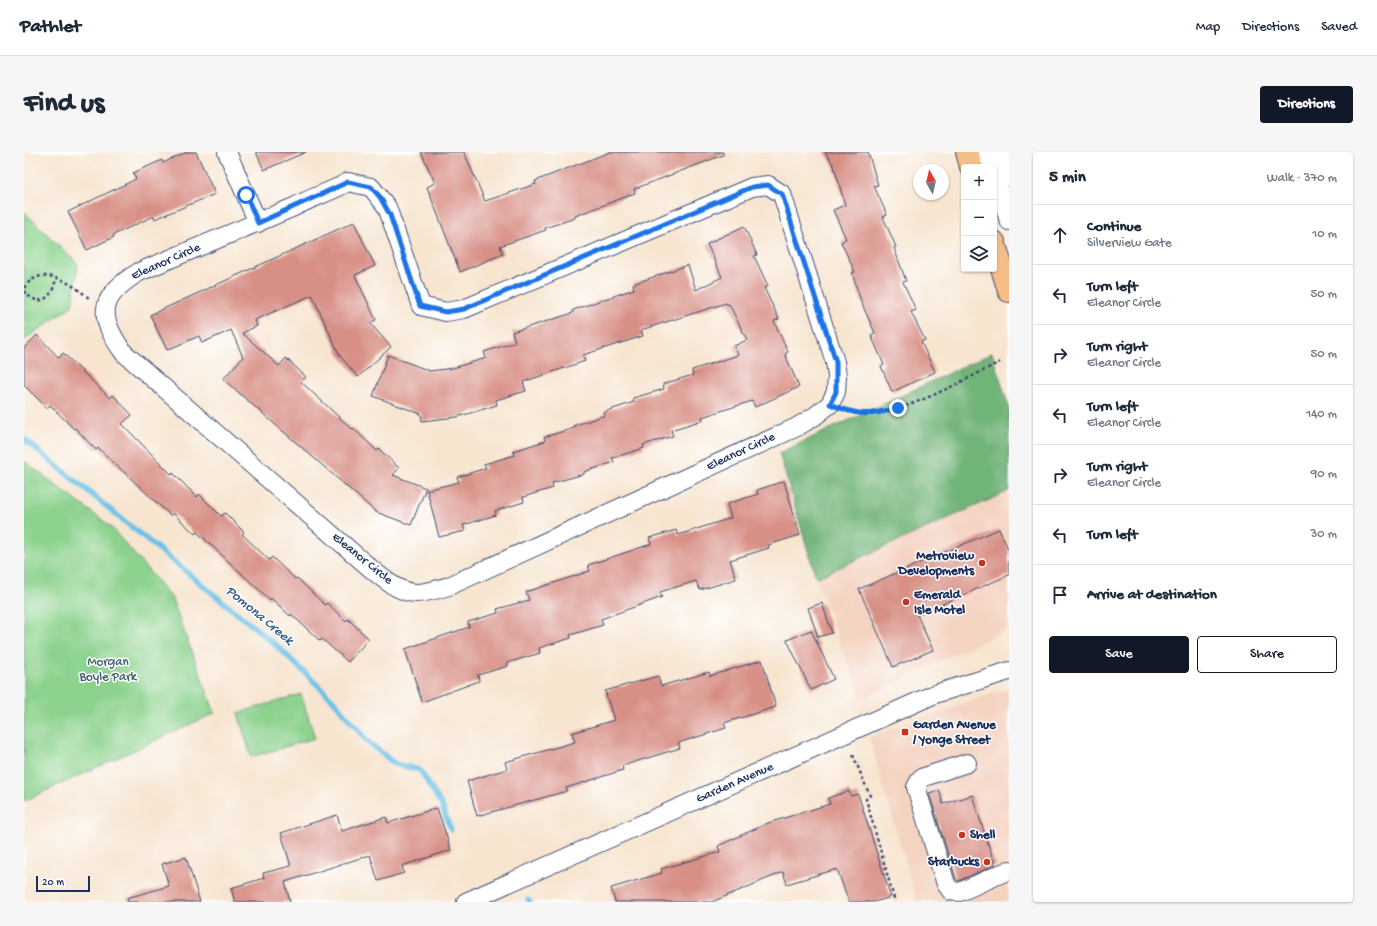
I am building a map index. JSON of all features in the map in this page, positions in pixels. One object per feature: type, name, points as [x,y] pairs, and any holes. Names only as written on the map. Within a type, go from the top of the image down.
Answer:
[{"type":"main road","points":[[967,152],[970,164]]},
{"type":"main road","points":[[997,252],[1009,291]]},
{"type":"street","points":[[227,152],[258,223]]},
{"type":"street","points":[[987,152],[991,164]]},
{"type":"street","points":[[1001,152],[1009,177]]},
{"type":"street","name":"Eleanor Circle","points":[[348,182],[371,187],[380,197],[390,215],[420,306],[446,312],[464,309],[752,187],[768,185],[782,194],[836,362],[836,392],[830,404],[815,416],[797,427],[449,586],[414,593],[397,587],[362,561],[124,353],[108,328],[106,312],[107,301],[121,283],[133,276],[258,223],[348,182]]},
{"type":"street","points":[[997,183],[1009,221]]},
{"type":"street","name":"Garden Avenue","points":[[466,902],[935,694],[1008,670]]},
{"type":"street","points":[[967,763],[921,778],[916,787],[946,884],[951,891],[960,892],[1009,870]]},
{"type":"path","points":[[56,278],[52,294],[46,299],[37,300],[29,297],[24,290],[33,278],[44,275],[56,278],[80,290],[106,312]]},
{"type":"path","points":[[830,404],[852,413],[874,415],[898,408],[933,394],[1000,362]]},
{"type":"path","points":[[852,755],[870,796],[866,799],[895,902]]},
{"type":"shaded area","points":[[1009,491],[1009,628],[861,699],[816,578]]},
{"type":"shaded area","points":[[1009,688],[1009,902],[917,902],[869,737]]},
{"type":"green space","points":[[24,212],[78,264],[72,306],[24,340]]},
{"type":"green space","points":[[992,353],[1009,407],[1009,491],[816,578],[779,453]]},
{"type":"green space","name":"Morgan Boyle Park","points":[[24,461],[110,526],[171,597],[215,713],[24,801]]},
{"type":"green space","points":[[301,694],[315,738],[251,757],[238,713]]},
{"type":"building","points":[[187,152],[196,152],[215,194],[155,219],[154,216],[113,235],[114,237],[87,250],[68,212],[136,179],[133,173],[162,160],[163,163]]},
{"type":"building","points":[[256,152],[306,152],[264,170]]},
{"type":"building","points":[[421,152],[464,152],[485,201],[536,184],[535,181],[610,152],[723,152],[723,155],[634,189],[635,193],[575,216],[575,218],[545,228],[546,230],[500,246],[503,254],[460,272],[427,187],[435,183]]},
{"type":"building","points":[[825,152],[868,152],[878,185],[874,186],[887,215],[883,217],[896,247],[894,248],[906,281],[903,282],[916,310],[911,312],[925,340],[921,342],[935,372],[892,392],[881,366],[884,365],[871,335],[875,333],[862,304],[852,273],[855,272],[841,242],[846,239],[833,210],[845,205],[834,166]]},
{"type":"building","points":[[354,222],[375,266],[355,275],[376,320],[370,323],[391,347],[358,377],[340,356],[312,295],[255,320],[257,326],[242,333],[279,366],[286,358],[306,377],[301,382],[377,451],[379,449],[399,468],[393,475],[426,488],[411,525],[376,512],[223,379],[243,357],[231,330],[202,343],[199,336],[167,350],[150,315]]},
{"type":"building","points":[[744,226],[757,255],[754,256],[768,286],[764,288],[779,319],[774,321],[788,352],[785,354],[799,387],[755,407],[752,401],[702,417],[703,420],[671,430],[673,436],[643,445],[644,448],[612,458],[614,462],[584,472],[584,474],[552,483],[553,488],[523,497],[524,502],[495,511],[496,515],[463,525],[465,531],[439,537],[427,490],[459,482],[457,477],[486,468],[484,464],[515,455],[513,451],[545,441],[544,437],[574,428],[573,426],[605,415],[604,412],[634,402],[633,398],[664,389],[663,384],[693,375],[692,370],[738,355],[734,346],[747,340],[729,304],[727,305],[726,303],[641,330],[643,336],[583,355],[585,361],[523,382],[526,391],[496,400],[497,405],[457,417],[422,421],[421,414],[373,396],[388,355],[430,371],[453,368],[486,358],[484,352],[515,342],[512,332],[573,313],[573,310],[634,289],[633,284],[688,265],[696,290],[722,277],[707,244]]},
{"type":"building","points":[[37,335],[59,358],[63,353],[110,398],[113,395],[132,415],[122,424],[172,475],[173,473],[197,497],[199,494],[221,516],[225,513],[244,532],[242,534],[269,560],[272,557],[295,579],[297,578],[325,605],[327,603],[346,621],[348,619],[369,639],[348,662],[322,639],[320,641],[271,598],[270,600],[197,532],[195,534],[173,513],[171,516],[98,448],[96,450],[50,405],[47,408],[24,385],[24,348]]},
{"type":"building","points":[[784,481],[800,535],[768,545],[769,548],[730,560],[736,579],[700,590],[696,581],[660,592],[662,597],[601,619],[603,625],[570,635],[571,638],[539,648],[540,653],[507,663],[508,666],[478,675],[479,681],[422,702],[405,649],[469,627],[468,622],[498,613],[497,609],[529,600],[526,592],[590,571],[588,565],[651,544],[649,538],[676,530],[678,535],[731,518],[727,504],[758,494],[757,490]]},
{"type":"building","name":"Emerald Isle Motel","points":[[999,529],[1009,551],[1009,575],[917,615],[933,650],[893,667],[859,589]]},
{"type":"building","points":[[822,603],[832,633],[818,637],[808,608]]},
{"type":"building","points":[[811,630],[834,679],[811,690],[787,640]]},
{"type":"building","points":[[762,660],[776,707],[724,723],[726,728],[678,743],[680,748],[622,766],[623,770],[566,788],[567,791],[477,816],[467,781],[507,769],[505,762],[575,742],[572,733],[614,720],[605,691],[658,676],[661,686],[709,672],[710,676]]},
{"type":"building","name":"Shell","points":[[939,790],[943,804],[972,795],[995,865],[958,881],[956,879],[929,793]]},
{"type":"building","points":[[849,791],[851,796],[858,794],[891,897],[874,902],[849,902],[837,869],[787,884],[783,872],[712,902],[615,902],[611,888],[662,873],[661,869],[720,852],[718,846],[768,823],[830,804],[828,798]]},
{"type":"building","points":[[437,808],[451,850],[402,866],[404,873],[378,881],[370,855],[285,882],[290,902],[235,902],[231,888],[264,878],[263,873],[291,866],[281,833],[337,815],[342,831],[386,817],[388,823]]},
{"type":"building","points":[[186,857],[200,902],[128,902],[127,898],[169,886],[162,864]]},
{"type":"waterway","name":"Pomona Creek","points":[[24,439],[277,646],[333,700],[368,742],[395,764],[420,770],[441,804],[451,830]]},
{"type":"place","name":"Metroview Developments","points":[[982,563]]},
{"type":"place","name":"Emerald Isle Motel","points":[[906,602]]},
{"type":"place","name":"Garden Avenue / Yonge Street","points":[[905,732]]},
{"type":"place","name":"Shell","points":[[962,835]]},
{"type":"place","name":"Starbucks","points":[[987,862]]},
{"type":"route","points":[[246,195],[258,223],[294,207],[312,197],[336,189],[348,182],[359,183],[371,187],[387,207],[420,306],[446,312],[464,309],[752,187],[768,185],[782,194],[836,362],[836,392],[830,404],[852,413],[874,415],[898,408]]}]
